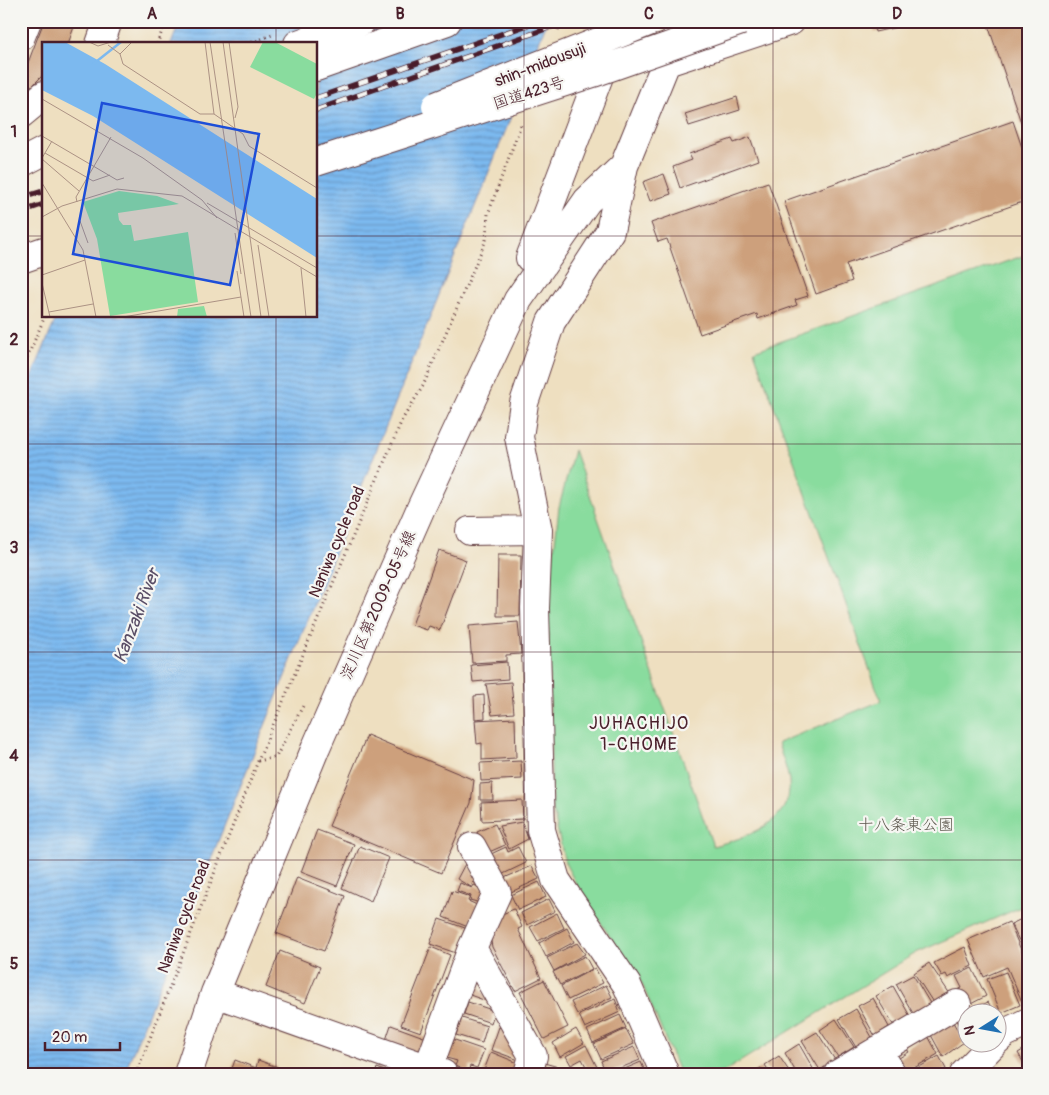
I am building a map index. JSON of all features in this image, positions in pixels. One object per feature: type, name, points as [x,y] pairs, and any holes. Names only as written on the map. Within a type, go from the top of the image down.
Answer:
[{"type":"main road","points":[[21,36],[27,21]]},
{"type":"main road","points":[[101,42],[108,21]]},
{"type":"main road","points":[[304,42],[362,21]]},
{"type":"main road","points":[[318,66],[447,21]]},
{"type":"main road","points":[[530,258],[620,21]]},
{"type":"main road","name":"shin-midousuji","points":[[318,152],[651,21]]},
{"type":"main road","points":[[665,1074],[627,985],[556,880],[541,830],[535,608],[538,530],[519,438],[524,402],[551,322],[610,230],[624,166],[668,62],[683,21]]},
{"type":"main road","name":"国道423号","points":[[318,161],[593,73],[741,21]]},
{"type":"main road","points":[[668,62],[791,21]]},
{"type":"main road","points":[[21,114],[42,97]]},
{"type":"main road","points":[[21,164],[42,152]]},
{"type":"main road","points":[[21,164],[42,159]]},
{"type":"main road","name":"淀川区第2009-05号線","points":[[188,1074],[215,993],[316,746],[420,510],[518,300],[587,201],[624,166]]},
{"type":"main road","points":[[21,259],[42,253]]},
{"type":"main road","points":[[470,531],[538,530]]},
{"type":"main road","points":[[215,993],[433,1072],[472,948],[497,893],[472,848]]},
{"type":"main road","points":[[472,948],[533,1056],[528,1074]]},
{"type":"main road","points":[[838,1074],[956,1004]]},
{"type":"main road","points":[[1006,1033],[1028,1022]]},
{"type":"main road","points":[[878,1050],[892,1074]]},
{"type":"main road","points":[[964,1074],[986,1052]]},
{"type":"path","points":[[158,42],[166,21]]},
{"type":"path","points":[[557,30],[561,21]]},
{"type":"path","name":"Naniwa cycle road","points":[[136,1074],[258,760],[402,420],[423,386],[486,240],[488,214],[526,113]]},
{"type":"path","points":[[21,372],[44,318]]},
{"type":"green space","name":"十八条東公園","points":[[1028,254],[1028,904],[916,953],[720,1074],[680,1074],[642,984],[582,895],[565,863],[552,806],[548,605],[559,507],[574,450],[713,846],[752,833],[776,818],[784,807],[788,795],[789,780],[778,743],[881,701],[754,351]]},
{"type":"water","name":"Kanzaki River","points":[[180,21],[547,21],[507,127],[124,1074],[21,1074],[21,402],[56,318],[318,318],[318,42],[172,42]]},
{"type":"building","points":[[44,21],[76,21],[69,42],[42,42],[42,76],[32,86],[21,81]]},
{"type":"building","points":[[873,21],[901,21],[902,26],[875,32]]},
{"type":"building","points":[[998,21],[1028,21],[1028,143],[988,25]]},
{"type":"building","points":[[737,97],[740,110],[689,126],[685,114]]},
{"type":"building","points":[[1013,121],[1028,165],[1028,200],[846,264],[852,281],[816,294],[784,201]]},
{"type":"building","points":[[750,137],[758,160],[680,188],[673,167],[692,160],[689,154],[732,139],[734,143]]},
{"type":"building","points":[[664,174],[671,194],[650,201],[643,182]]},
{"type":"building","points":[[768,182],[808,296],[795,300],[797,305],[758,319],[757,314],[700,334],[667,239],[658,242],[651,223]]},
{"type":"building","points":[[439,550],[466,560],[440,630],[429,626],[427,630],[412,625]]},
{"type":"building","points":[[498,555],[521,555],[520,616],[497,616]]},
{"type":"building","points":[[518,622],[521,654],[506,655],[506,661],[472,663],[469,626]]},
{"type":"building","points":[[507,662],[508,679],[473,682],[471,665]]},
{"type":"building","points":[[511,682],[514,713],[492,715],[486,684]]},
{"type":"building","points":[[484,695],[485,718],[475,719],[474,696]]},
{"type":"building","points":[[515,718],[516,758],[482,760],[482,743],[477,744],[475,720]]},
{"type":"building","points":[[367,735],[474,780],[471,803],[441,873],[329,826]]},
{"type":"building","points":[[521,761],[522,779],[481,781],[480,763]]},
{"type":"building","points":[[492,783],[493,800],[480,800],[480,784]]},
{"type":"building","points":[[522,800],[523,819],[482,821],[481,802]]},
{"type":"building","points":[[522,822],[528,839],[509,849],[499,826]]},
{"type":"building","points":[[495,824],[505,845],[487,853],[477,832]]},
{"type":"building","points":[[317,830],[354,844],[337,886],[301,872]]},
{"type":"building","points":[[360,846],[389,858],[371,901],[342,888]]},
{"type":"building","points":[[506,847],[508,852],[518,847],[526,863],[501,875],[491,854]]},
{"type":"building","points":[[466,862],[484,888],[473,882],[471,887],[457,879]]},
{"type":"building","points":[[532,866],[539,879],[511,892],[504,878]]},
{"type":"building","points":[[297,877],[345,896],[324,951],[276,933]]},
{"type":"building","points":[[539,882],[546,897],[518,910],[511,895]]},
{"type":"building","points":[[460,883],[472,888],[474,885],[485,890],[480,903],[470,900],[471,896],[457,891]]},
{"type":"building","points":[[452,891],[470,897],[468,901],[477,905],[468,927],[443,917]]},
{"type":"building","points":[[549,899],[555,911],[527,925],[521,913]]},
{"type":"building","points":[[514,909],[522,927],[518,929],[541,978],[515,991],[492,947],[490,936],[500,915]]},
{"type":"building","points":[[557,913],[564,928],[538,941],[530,927]]},
{"type":"building","points":[[1028,916],[1028,959],[1011,924]]},
{"type":"building","points":[[439,919],[465,928],[456,953],[430,944]]},
{"type":"building","points":[[1009,922],[1028,966],[1028,1002],[1023,1004],[1007,967],[984,977],[968,940]]},
{"type":"building","points":[[567,928],[574,942],[546,957],[539,943]]},
{"type":"building","points":[[577,943],[585,954],[554,971],[547,958]]},
{"type":"building","points":[[431,947],[450,955],[421,1032],[401,1025]]},
{"type":"building","points":[[965,947],[972,966],[948,978],[946,974],[942,976],[934,963]]},
{"type":"building","points":[[280,951],[320,967],[305,1003],[266,987]]},
{"type":"building","points":[[585,956],[592,969],[560,985],[553,972]]},
{"type":"building","points":[[929,963],[950,994],[934,1004],[914,973]]},
{"type":"building","points":[[595,968],[603,983],[568,1000],[561,986]]},
{"type":"building","points":[[972,968],[986,996],[975,1002],[965,1002],[958,990],[962,988],[956,976]]},
{"type":"building","points":[[1006,972],[1020,1005],[1006,1011],[1006,1002],[996,1002],[987,979]]},
{"type":"building","points":[[913,975],[931,1005],[914,1015],[896,984]]},
{"type":"building","points":[[473,978],[492,1003],[467,994]]},
{"type":"building","points":[[544,980],[568,1027],[544,1039],[520,992]]},
{"type":"building","points":[[606,985],[612,997],[577,1014],[571,1002]]},
{"type":"building","points":[[893,986],[911,1018],[895,1028],[876,996]]},
{"type":"building","points":[[873,998],[889,1027],[875,1036],[858,1006]]},
{"type":"building","points":[[615,999],[620,1012],[585,1028],[579,1015]]},
{"type":"building","points":[[468,1002],[495,1011],[491,1023],[464,1014]]},
{"type":"building","points":[[856,1009],[873,1039],[857,1049],[839,1019]]},
{"type":"building","points":[[620,1015],[626,1028],[593,1043],[587,1030]]},
{"type":"building","points":[[462,1018],[487,1026],[482,1043],[456,1035]]},
{"type":"building","points":[[836,1019],[854,1047],[838,1057],[820,1030]]},
{"type":"building","points":[[953,1022],[956,1027],[956,1048],[943,1057],[931,1035]]},
{"type":"building","points":[[391,1025],[429,1039],[422,1057],[385,1043]]},
{"type":"building","points":[[499,1027],[512,1031],[519,1042],[519,1060],[491,1050]]},
{"type":"building","points":[[576,1029],[584,1043],[560,1057],[553,1043]]},
{"type":"building","points":[[626,1029],[634,1044],[601,1059],[594,1044]]},
{"type":"building","points":[[817,1032],[835,1060],[820,1070],[802,1041]]},
{"type":"building","points":[[928,1036],[938,1054],[907,1072],[899,1058],[909,1052],[907,1049]]},
{"type":"building","points":[[449,1038],[484,1050],[477,1068],[470,1066],[468,1072],[455,1066],[457,1061],[443,1057]]},
{"type":"building","points":[[799,1044],[815,1072],[812,1074],[797,1074],[785,1053]]},
{"type":"building","points":[[586,1045],[600,1073],[598,1074],[590,1074],[582,1059],[571,1065],[566,1056]]},
{"type":"building","points":[[634,1047],[640,1060],[606,1074],[601,1061]]},
{"type":"building","points":[[1028,1047],[1028,1071],[1018,1053]]},
{"type":"building","points":[[491,1052],[518,1063],[514,1074],[483,1073]]},
{"type":"building","points":[[779,1056],[791,1074],[771,1074],[765,1065]]},
{"type":"building","points":[[939,1056],[946,1069],[939,1074],[907,1074]]},
{"type":"building","points":[[235,1060],[256,1068],[258,1060],[277,1067],[275,1074],[230,1074]]},
{"type":"building","points":[[541,1062],[558,1067],[556,1074],[537,1074]]},
{"type":"building","points":[[641,1062],[646,1074],[613,1074]]},
{"type":"building","points":[[561,1067],[575,1071],[574,1074],[559,1074]]},
{"type":"building","points":[[377,1068],[392,1074],[375,1074]]},
{"type":"building","points":[[761,1068],[764,1074],[750,1074]]},
{"type":"railway","points":[[318,97],[539,21]]},
{"type":"railway","points":[[318,109],[568,21]]},
{"type":"railway","points":[[21,198],[42,192]]},
{"type":"railway","points":[[21,212],[42,205]]},
{"type":"district","name":"JUHACHIJO 1-CHOME","points":[[639,733]]}]
